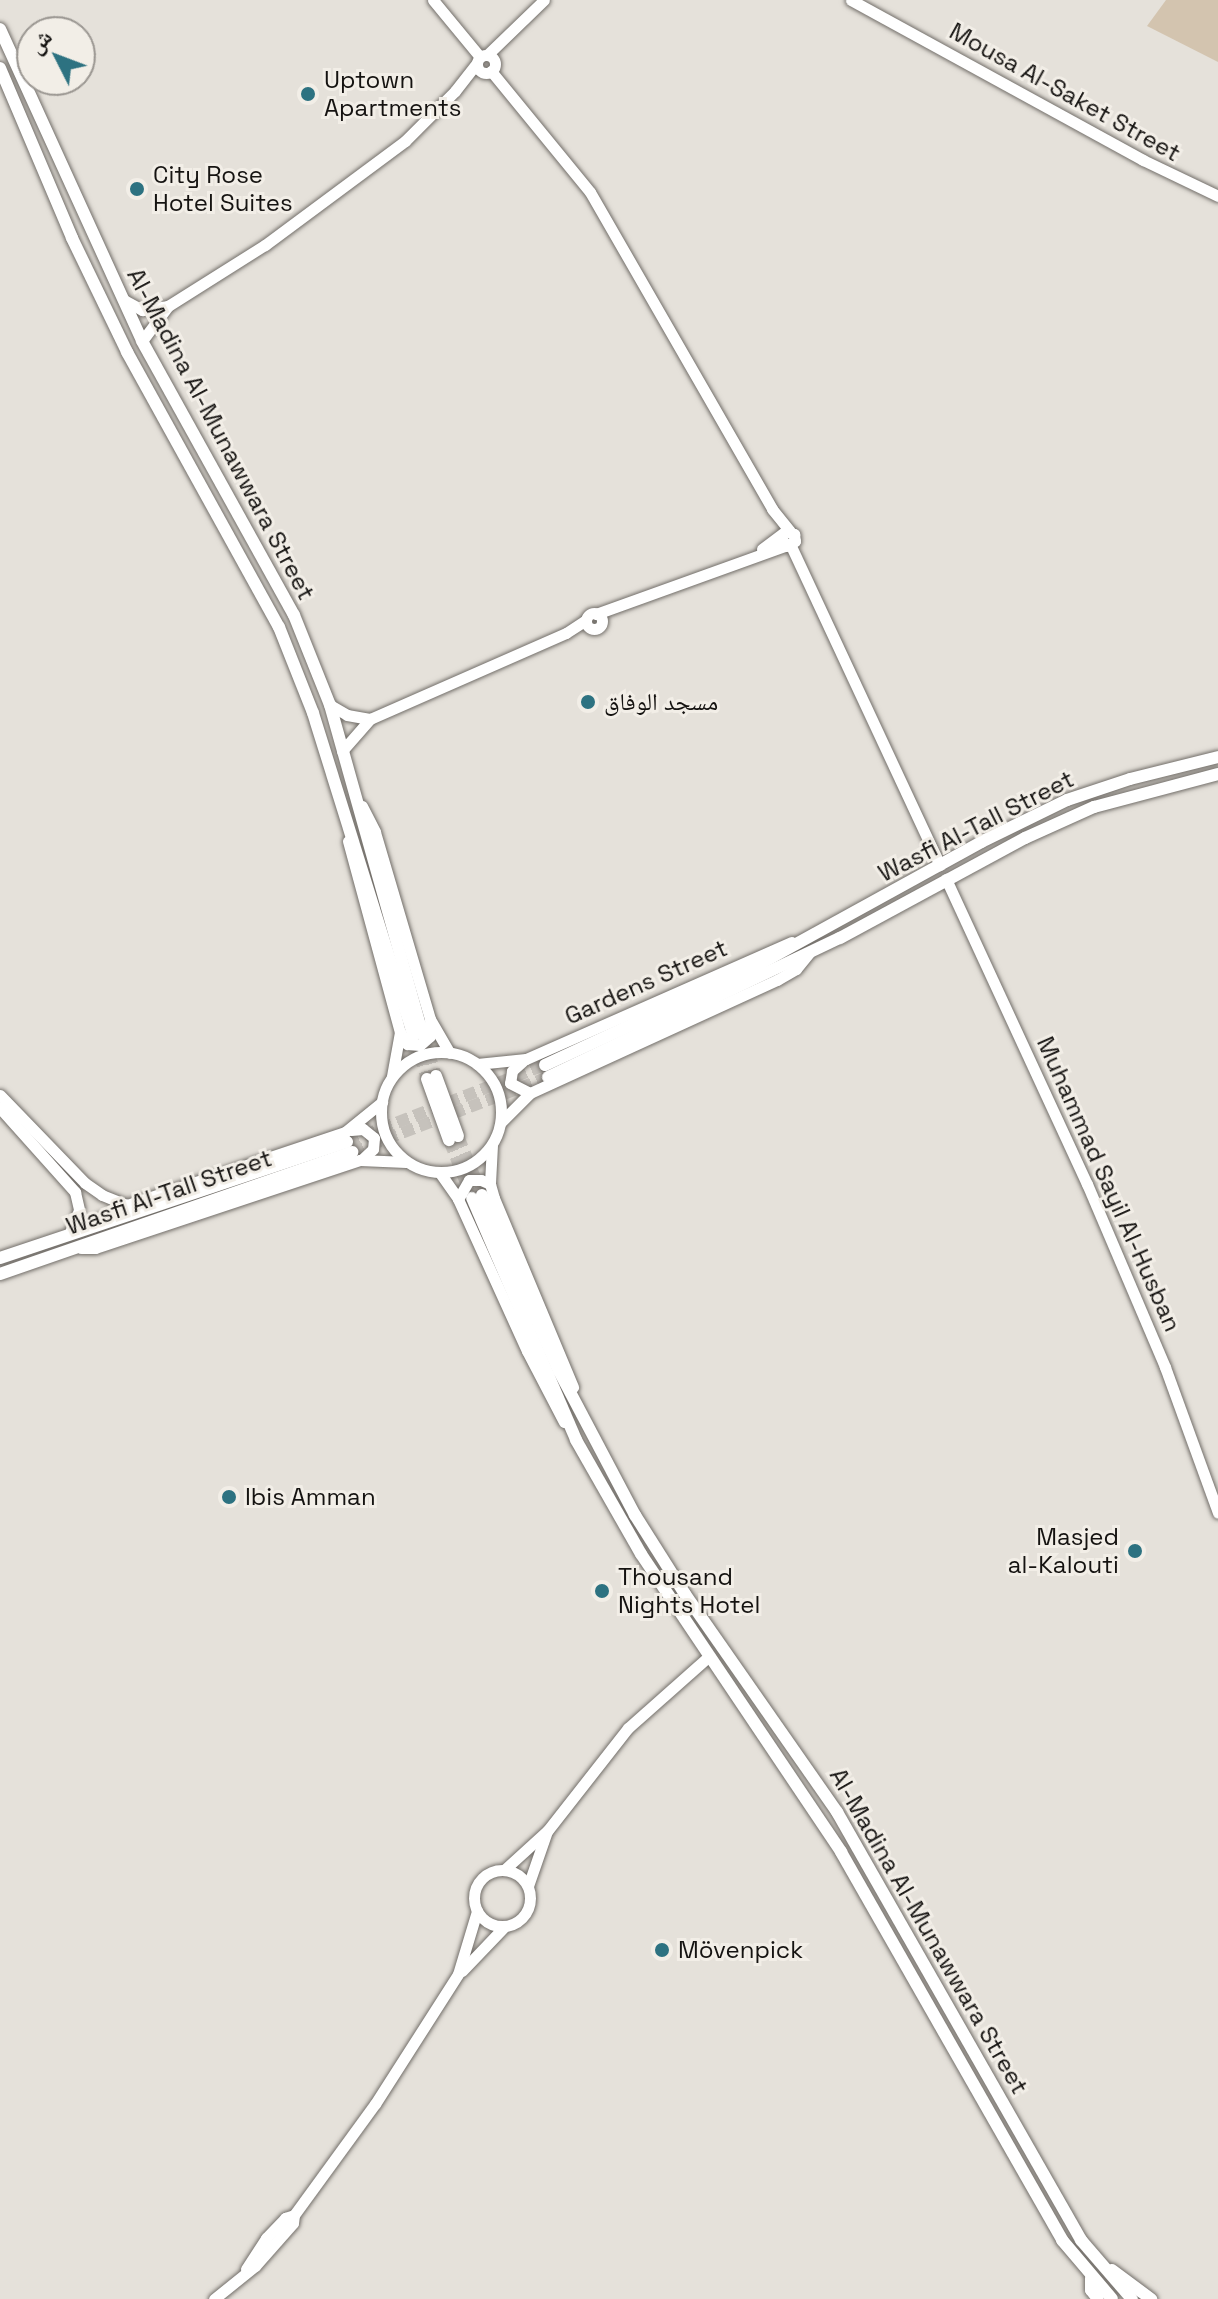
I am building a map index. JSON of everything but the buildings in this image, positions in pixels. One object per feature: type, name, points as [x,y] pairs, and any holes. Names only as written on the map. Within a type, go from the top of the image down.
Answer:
[{"type":"main road","name":"Al-Madina Al-Munawwara Street","points":[[0,29],[142,341],[294,615],[330,705],[418,1036],[313,713],[279,627],[127,352],[72,238],[0,68]]},
{"type":"main road","name":"Wasfi Al-Tall Street","points":[[809,946],[940,865],[1079,796],[1218,757]]},
{"type":"main road","name":"Wasfi Al-Tall Street","points":[[809,946],[1000,850],[1094,807],[1218,774]]},
{"type":"main road","points":[[547,1071],[809,946]]},
{"type":"main road","points":[[431,1078],[453,1138]]},
{"type":"main road","name":"Wasfi Al-Tall Street","points":[[0,1258],[76,1230],[351,1147]]},
{"type":"main road","name":"Wasfi Al-Tall Street","points":[[0,1274],[351,1147]]},
{"type":"main road","name":"Al-Madina Al-Munawwara Street","points":[[481,1192],[539,1329],[635,1515],[685,1594],[852,1836],[1068,2218],[1096,2259],[1132,2299]]},
{"type":"main road","name":"Al-Madina Al-Munawwara Street","points":[[481,1192],[576,1440],[641,1554],[841,1852],[992,2124],[1062,2240],[1091,2278],[1112,2299]]},
{"type":"main road","points":[[1096,2259],[1151,2299]]},
{"type":"main road","points":[[1091,2278],[1091,2290],[1098,2299]]},
{"type":"street","points":[[433,0],[590,192],[772,509],[940,865]]},
{"type":"street","points":[[142,341],[168,306],[265,245],[371,169],[486,63],[544,0]]},
{"type":"street","name":"Mousa Al-Saket Street","points":[[851,0],[1143,160],[1218,196]]},
{"type":"street","points":[[122,298],[142,310],[168,306]]},
{"type":"street","points":[[342,751],[370,719],[785,539]]},
{"type":"street","points":[[330,705],[347,715],[370,719]]},
{"type":"street","name":"Al-Madina Al-Munawwara Street","points":[[349,778],[375,832],[430,1019],[450,1053]]},
{"type":"street","name":"Al-Madina Al-Munawwara Street","points":[[335,786],[358,884],[400,1032],[392,1078]]},
{"type":"street","name":"Muhammad Sayil Al-Husban","points":[[946,879],[1087,1184],[1165,1367],[1218,1513]]},
{"type":"street","points":[[500,1122],[530,1093],[777,980],[796,969],[809,946]]},
{"type":"street","name":"Gardens Street","points":[[477,1064],[526,1059],[776,948],[809,946]]},
{"type":"street","points":[[400,1032],[407,1044],[420,1045],[430,1036],[430,1019]]},
{"type":"street","points":[[76,1230],[127,1205],[351,1147],[440,1173],[470,1165],[492,1144],[500,1122],[501,1109],[494,1084],[477,1064],[450,1053],[417,1057],[392,1078],[382,1101],[351,1147]]},
{"type":"street","points":[[526,1059],[509,1076],[513,1087],[530,1093]]},
{"type":"street","points":[[0,1095],[85,1183],[102,1195],[127,1205]]},
{"type":"street","points":[[382,1101],[385,1136],[407,1163]]},
{"type":"street","points":[[0,1108],[75,1192],[79,1215],[76,1230]]},
{"type":"street","name":"Al-Madina Al-Munawwara Street","points":[[481,1192],[492,1144]]},
{"type":"street","name":"Al-Madina Al-Munawwara Street","points":[[440,1173],[458,1199],[527,1351],[576,1440]]},
{"type":"street","points":[[458,1199],[469,1180],[481,1192]]},
{"type":"street","points":[[458,1974],[477,1911],[474,1895],[478,1883],[487,1875],[504,1870],[548,1830],[628,1728],[708,1657]]},
{"type":"street","points":[[214,2299],[246,2269],[266,2238],[285,2218],[294,2215],[375,2104],[458,1974],[504,1927],[518,1922],[527,1913],[530,1901],[528,1886],[548,1830]]},
{"type":"street","points":[[504,1870],[513,1873],[528,1886]]},
{"type":"street","points":[[477,1911],[488,1923],[504,1927]]},
{"type":"shaded area","points":[[1166,0],[1218,0],[1218,62],[1147,26]]},
{"type":"tunnel","points":[[423,1035],[436,1076]]},
{"type":"tunnel","points":[[414,1037],[427,1079]]},
{"type":"tunnel","points":[[347,1142],[545,1065]]},
{"type":"tunnel","points":[[352,1152],[548,1077]]},
{"type":"tunnel","points":[[458,1136],[482,1195]]},
{"type":"tunnel","points":[[449,1140],[472,1198]]},
{"type":"place","name":"Uptown Apartments","points":[[308,94]]},
{"type":"place","name":"City Rose Hotel Suites","points":[[137,189]]},
{"type":"place","name":"مسجد الوفاق","points":[[588,702]]},
{"type":"place","name":"Ibis Amman","points":[[229,1497]]},
{"type":"place","name":"Masjed al-Kalouti","points":[[1135,1551]]},
{"type":"place","name":"Thousand Nights Hotel","points":[[602,1591]]},
{"type":"place","name":"Mövenpick","points":[[662,1950]]}]
